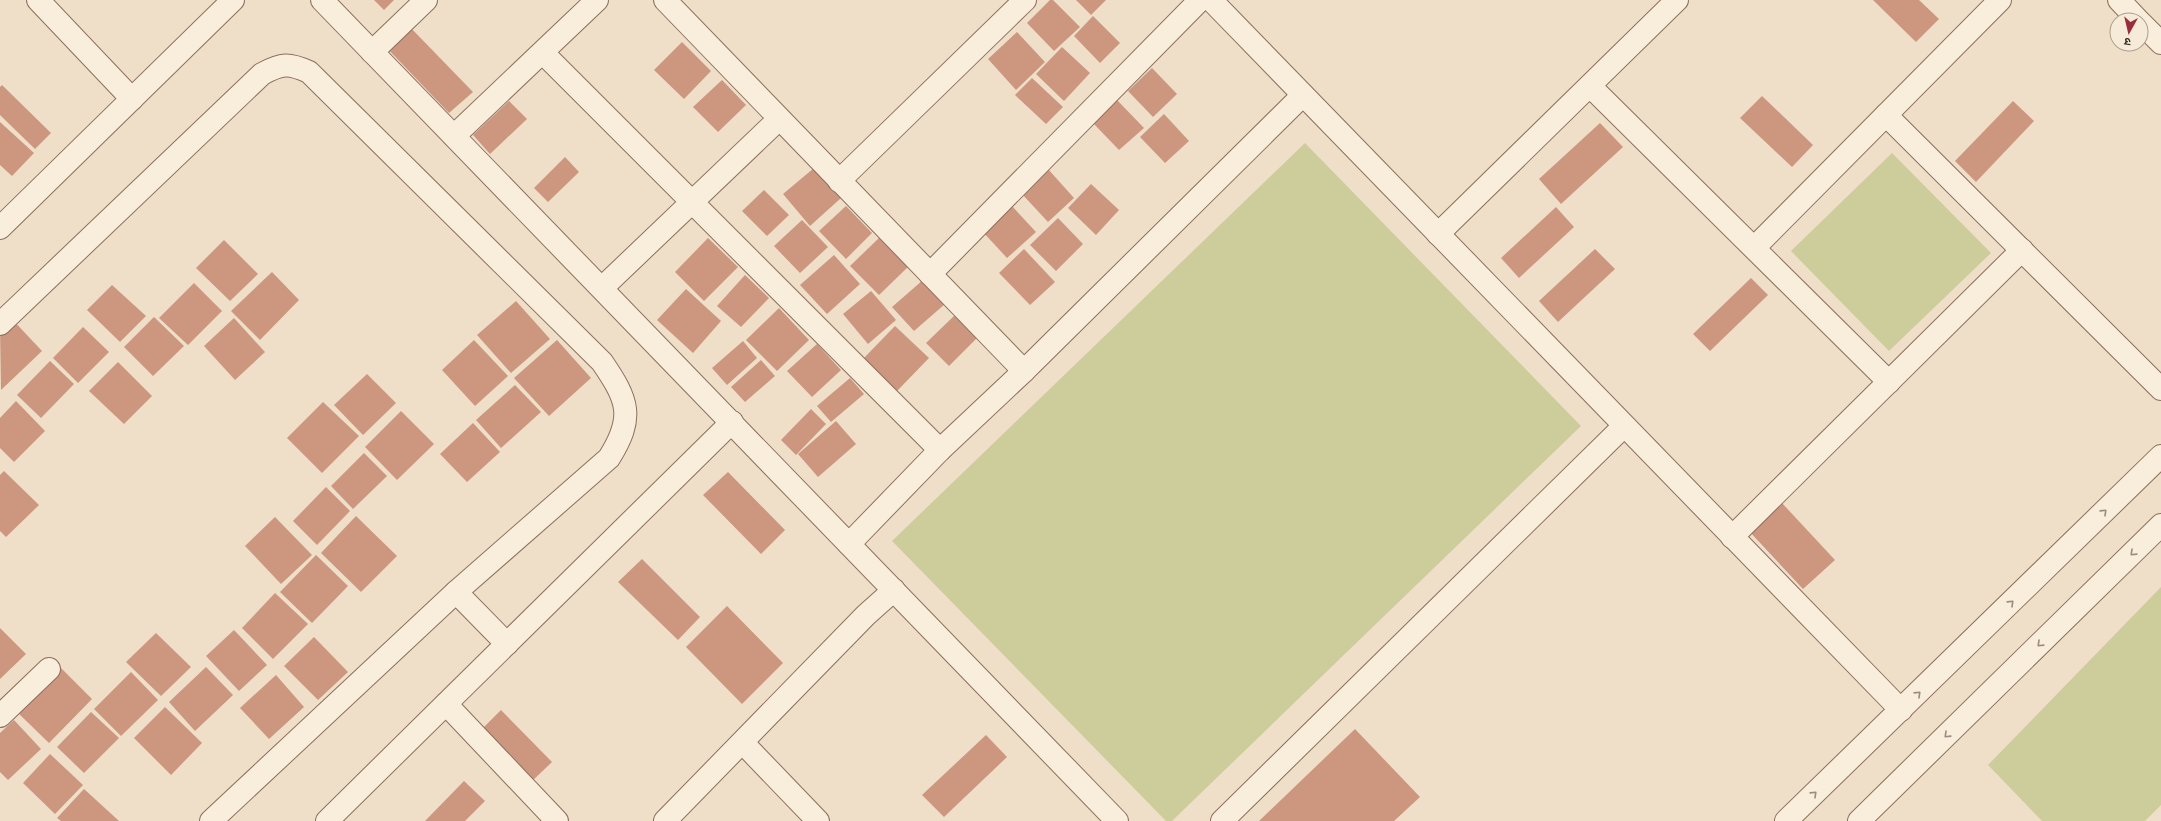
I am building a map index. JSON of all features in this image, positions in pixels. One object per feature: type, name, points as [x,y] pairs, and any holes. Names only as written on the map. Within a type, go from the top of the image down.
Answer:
[{"type":"street","points":[[38,0],[132,99]]},
{"type":"street","points":[[0,228],[233,0]]},
{"type":"street","points":[[322,0],[1117,821]]},
{"type":"street","points":[[372,52],[426,0]]},
{"type":"street","points":[[454,136],[597,0]]},
{"type":"street","points":[[665,0],[1024,371]]},
{"type":"street","points":[[840,181],[1025,0]]},
{"type":"street","points":[[930,274],[1200,0]]},
{"type":"street","points":[[1210,0],[1901,710]]},
{"type":"street","points":[[1438,234],[1677,0]]},
{"type":"street","points":[[1754,248],[2000,0]]},
{"type":"street","points":[[2118,0],[2130,12]]},
{"type":"street","points":[[2149,31],[2161,43]]},
{"type":"street","points":[[543,53],[940,450]]},
{"type":"street","points":[[0,324],[262,74],[277,65],[293,65],[310,72],[602,362],[620,389],[626,418],[621,439],[609,458],[456,592],[211,821]]},
{"type":"street","points":[[1590,86],[1889,382]]},
{"type":"street","points":[[849,544],[940,450],[1024,371],[1303,95]]},
{"type":"street","points":[[1886,114],[2161,389]]},
{"type":"street","points":[[602,288],[779,119]]},
{"type":"street","points":[[1732,537],[2022,250]]},
{"type":"street","points":[[327,821],[732,422]]},
{"type":"street","points":[[1222,821],[1624,426]]},
{"type":"street","points":[[1786,821],[2161,456]]},
{"type":"street","points":[[1859,821],[2161,525]]},
{"type":"street","points":[[665,821],[743,743],[866,615],[894,590]]},
{"type":"street","points":[[456,592],[508,644]]},
{"type":"street","points":[[0,716],[49,669]]},
{"type":"street","points":[[446,704],[557,821]]},
{"type":"street","points":[[743,743],[818,821]]},
{"type":"green space","points":[[1305,143],[1581,426],[1172,821],[1166,821],[892,541]]},
{"type":"green space","points":[[1892,153],[1991,253],[1889,351],[1791,251]]},
{"type":"green space","points":[[2161,587],[2161,805],[2145,821],[2042,821],[1988,765]]},
{"type":"building","points":[[374,0],[394,0],[384,10]]},
{"type":"building","points":[[1050,0],[1053,0],[1080,27],[1054,51],[1027,23]]},
{"type":"building","points":[[1076,0],[1106,0],[1091,15]]},
{"type":"building","points":[[1873,0],[1919,0],[1939,19],[1916,42]]},
{"type":"building","points":[[1093,16],[1120,43],[1100,63],[1074,36]]},
{"type":"building","points":[[407,24],[473,92],[449,113],[384,45]]},
{"type":"building","points":[[1017,32],[1045,62],[1016,90],[988,59]]},
{"type":"building","points":[[682,42],[711,71],[684,99],[654,70]]},
{"type":"building","points":[[1062,47],[1090,73],[1064,101],[1036,74]]},
{"type":"building","points":[[1152,68],[1177,94],[1153,117],[1128,91]]},
{"type":"building","points":[[1032,78],[1063,107],[1046,124],[1015,95]]},
{"type":"building","points":[[722,80],[746,105],[718,132],[693,107]]},
{"type":"building","points":[[2,85],[51,133],[35,149],[0,115],[0,87]]},
{"type":"building","points":[[1762,96],[1813,145],[1792,167],[1740,118]]},
{"type":"building","points":[[1117,100],[1144,128],[1119,150],[1093,123]]},
{"type":"building","points":[[509,101],[527,119],[490,154],[473,135]]},
{"type":"building","points":[[2013,101],[2034,121],[1976,182],[1955,161]]},
{"type":"building","points":[[1164,114],[1189,141],[1165,163],[1140,137]]},
{"type":"building","points":[[0,122],[34,153],[12,176],[0,165]]},
{"type":"building","points":[[1600,123],[1623,147],[1561,204],[1539,179]]},
{"type":"building","points":[[565,157],[579,172],[548,202],[534,188]]},
{"type":"building","points":[[814,168],[841,198],[810,226],[783,194]]},
{"type":"building","points":[[1048,169],[1074,198],[1048,222],[1022,194]]},
{"type":"building","points":[[1091,184],[1119,210],[1096,235],[1068,208]]},
{"type":"building","points":[[764,190],[789,215],[767,236],[742,211]]},
{"type":"building","points":[[1011,205],[1036,232],[1007,258],[982,231]]},
{"type":"building","points":[[846,206],[872,233],[846,259],[819,231]]},
{"type":"building","points":[[1556,207],[1574,227],[1519,278],[1501,258]]},
{"type":"building","points":[[1058,218],[1083,244],[1056,271],[1030,245]]},
{"type":"building","points":[[802,220],[828,247],[800,273],[774,246]]},
{"type":"building","points":[[880,237],[909,266],[879,295],[850,266]]},
{"type":"building","points":[[708,238],[738,267],[704,301],[675,272]]},
{"type":"building","points":[[224,240],[258,274],[230,301],[196,268]]},
{"type":"building","points":[[1024,249],[1055,282],[1030,305],[999,273]]},
{"type":"building","points":[[1595,249],[1615,269],[1558,322],[1539,301]]},
{"type":"building","points":[[834,255],[860,284],[827,314],[800,285]]},
{"type":"building","points":[[272,272],[299,300],[260,340],[231,311]]},
{"type":"building","points":[[745,275],[769,298],[741,327],[717,306]]},
{"type":"building","points":[[1751,278],[1768,295],[1710,351],[1693,334]]},
{"type":"building","points":[[923,280],[945,304],[914,331],[892,307]]},
{"type":"building","points":[[194,283],[222,311],[188,345],[159,318]]},
{"type":"building","points":[[112,285],[146,316],[120,342],[87,310]]},
{"type":"building","points":[[686,289],[721,321],[693,353],[657,320]]},
{"type":"building","points":[[871,291],[896,320],[868,344],[843,314]]},
{"type":"building","points":[[516,301],[550,339],[511,373],[477,335]]},
{"type":"building","points":[[779,308],[809,340],[777,371],[746,340]]},
{"type":"building","points":[[955,315],[977,338],[949,366],[926,343]]},
{"type":"building","points":[[10,317],[42,351],[1,390],[0,326]]},
{"type":"building","points":[[154,317],[184,346],[153,376],[124,347]]},
{"type":"building","points":[[234,318],[265,352],[235,380],[204,346]]},
{"type":"building","points":[[895,326],[929,358],[897,391],[863,359]]},
{"type":"building","points":[[83,327],[109,352],[78,383],[53,358]]},
{"type":"building","points":[[474,340],[508,376],[475,406],[442,370]]},
{"type":"building","points":[[557,340],[591,378],[549,416],[514,378]]},
{"type":"building","points":[[743,341],[757,358],[727,385],[712,368]]},
{"type":"building","points":[[817,344],[841,370],[812,397],[787,371]]},
{"type":"building","points":[[761,360],[775,376],[745,402],[731,387]]},
{"type":"building","points":[[50,361],[74,384],[41,418],[17,395]]},
{"type":"building","points":[[118,362],[152,396],[124,424],[89,391]]},
{"type":"building","points":[[367,374],[396,403],[363,435],[334,405]]},
{"type":"building","points":[[850,378],[864,394],[831,422],[817,406]]},
{"type":"building","points":[[515,385],[541,412],[501,448],[476,420]]},
{"type":"building","points":[[16,401],[45,431],[14,462],[0,448],[0,418]]},
{"type":"building","points":[[323,402],[359,436],[322,473],[287,438]]},
{"type":"building","points":[[811,409],[826,424],[796,455],[781,440]]},
{"type":"building","points":[[401,411],[434,444],[397,480],[365,447]]},
{"type":"building","points":[[836,421],[856,444],[818,477],[798,454]]},
{"type":"building","points":[[473,423],[500,452],[467,482],[440,454]]},
{"type":"building","points":[[364,453],[387,476],[353,509],[331,486]]},
{"type":"building","points":[[4,471],[39,505],[6,537],[0,531],[0,475]]},
{"type":"building","points":[[728,472],[785,530],[761,554],[703,495]]},
{"type":"building","points":[[326,487],[350,511],[317,545],[293,521]]},
{"type":"building","points":[[1781,502],[1835,560],[1803,589],[1749,531]]},
{"type":"building","points":[[356,516],[397,556],[361,592],[321,553]]},
{"type":"building","points":[[275,517],[312,555],[281,584],[245,546]]},
{"type":"building","points":[[316,555],[348,586],[312,623],[280,592]]},
{"type":"building","points":[[642,559],[700,617],[678,640],[618,582]]},
{"type":"building","points":[[275,593],[308,624],[273,659],[242,628]]},
{"type":"building","points":[[727,606],[783,663],[742,704],[686,647]]},
{"type":"building","points":[[0,628],[26,654],[0,679]]},
{"type":"building","points":[[234,630],[267,665],[239,691],[206,656]]},
{"type":"building","points":[[156,633],[191,667],[161,696],[126,662]]},
{"type":"building","points":[[314,637],[348,672],[318,700],[284,666]]},
{"type":"building","points":[[59,666],[92,699],[49,743],[15,710]]},
{"type":"building","points":[[206,667],[233,695],[195,731],[169,702]]},
{"type":"building","points":[[131,672],[158,700],[121,736],[94,709]]},
{"type":"building","points":[[276,675],[304,707],[269,739],[240,708]]},
{"type":"building","points":[[165,707],[202,743],[171,775],[134,738]]},
{"type":"building","points":[[501,710],[552,762],[530,783],[479,732]]},
{"type":"building","points":[[91,712],[119,738],[84,773],[57,747]]},
{"type":"building","points":[[14,720],[41,749],[8,780],[0,772],[0,733]]},
{"type":"building","points":[[1355,729],[1420,797],[1394,821],[1259,821]]},
{"type":"building","points":[[986,735],[1007,757],[944,817],[922,795]]},
{"type":"building","points":[[50,754],[83,785],[55,814],[23,783]]},
{"type":"building","points":[[464,781],[485,801],[465,821],[425,821]]},
{"type":"building","points":[[84,789],[119,821],[61,821],[57,818]]}]
